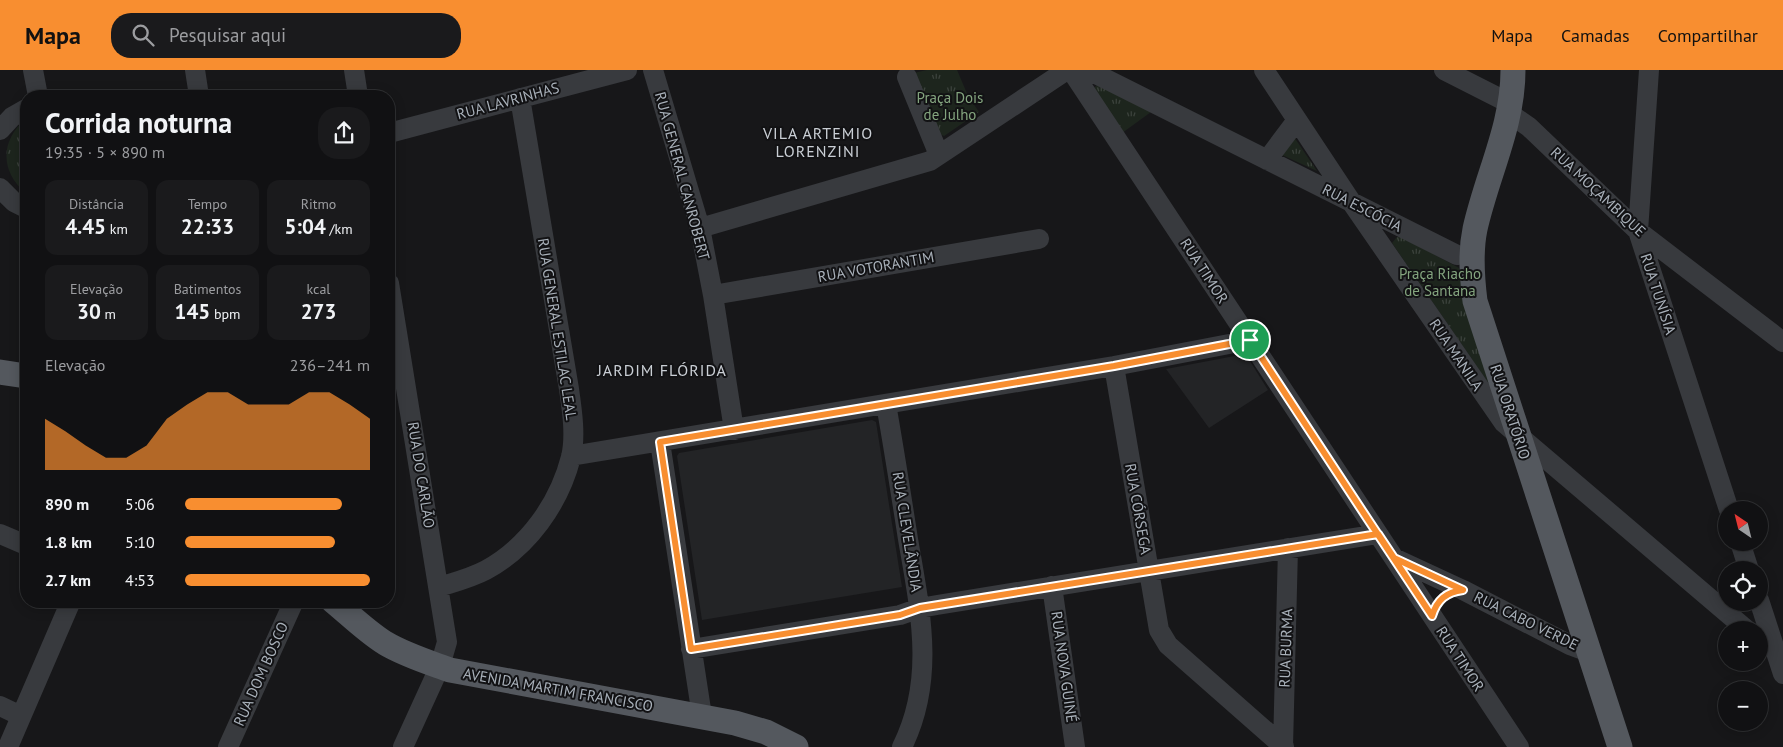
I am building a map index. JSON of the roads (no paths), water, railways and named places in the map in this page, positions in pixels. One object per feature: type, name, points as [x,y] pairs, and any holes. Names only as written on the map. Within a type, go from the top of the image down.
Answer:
[{"type":"main road","name":"RUA ORATÓRIO","points":[[1513,70],[1510,108],[1476,229],[1472,269],[1475,301],[1620,747]]},
{"type":"main road","points":[[0,372],[20,375]]},
{"type":"main road","name":"AVENIDA MARTIM FRANCISCO","points":[[341,608],[373,635],[386,643],[419,659],[440,666],[470,674],[735,722],[766,732],[796,747]]},
{"type":"street","points":[[33,70],[37,90]]},
{"type":"street","points":[[195,70],[198,90]]},
{"type":"street","points":[[354,70],[357,90]]},
{"type":"street","name":"RUA LAVRINHAS","points":[[395,131],[627,70]]},
{"type":"street","name":"RUA GENERAL CANROBERT","points":[[653,70],[700,228],[713,295],[734,430]]},
{"type":"street","points":[[700,228],[923,164],[940,156],[1067,70]]},
{"type":"street","name":"RUA TIMOR","points":[[1071,70],[1519,747]]},
{"type":"street","name":"RUA ESCÓCIA","points":[[1088,70],[1457,255]]},
{"type":"street","name":"RUA MANILA","points":[[1264,70],[1495,413],[1519,437],[1736,621]]},
{"type":"street","name":"RUA MOÇAMBIQUE","points":[[1444,70],[1510,108],[1638,231],[1783,342]]},
{"type":"street","name":"RUA TUNÍSIA","points":[[1650,70],[1638,231],[1726,501]]},
{"type":"street","points":[[907,77],[940,156]]},
{"type":"street","name":"RUA GENERAL ESTILAC LEAL","points":[[439,587],[485,570],[501,560],[526,538],[548,512],[572,456],[572,411],[569,389],[520,98]]},
{"type":"street","points":[[0,130],[12,117],[20,112]]},
{"type":"street","points":[[1267,160],[1297,120]]},
{"type":"street","points":[[0,188],[13,204]]},
{"type":"street","name":"RUA VOTORANTIM","points":[[713,295],[1039,239]]},
{"type":"street","points":[[572,456],[1114,366],[1250,340]]},
{"type":"street","name":"RUA DO CARLÃO","points":[[395,342],[439,587],[447,642],[440,666],[403,747]]},
{"type":"street","name":"RUA CÓRSEGA","points":[[1114,366],[1159,630],[1168,645],[1283,747]]},
{"type":"street","name":"RUA CLEVELÂNDIA","points":[[886,404],[920,608],[924,648],[916,714],[902,747]]},
{"type":"street","points":[[660,442],[702,716]]},
{"type":"street","points":[[0,534],[20,542]]},
{"type":"street","points":[[691,649],[900,615],[920,608],[1378,534]]},
{"type":"street","name":"RUA BURMA","points":[[1283,747],[1288,548]]},
{"type":"street","name":"RUA CABO VERDE","points":[[1394,558],[1463,590],[1570,645],[1589,652]]},
{"type":"street","name":"RUA NOVA GUINÉ","points":[[1052,586],[1075,747]]},
{"type":"street","name":"RUA CABO VERDE","points":[[1432,616],[1440,600],[1454,591],[1463,590]]},
{"type":"street","points":[[8,747],[67,608]]},
{"type":"street","name":"RUA DOM BOSCO","points":[[228,747],[291,608]]},
{"type":"street","points":[[1763,611],[1780,657],[1783,674]]},
{"type":"street","points":[[1768,647],[1780,657]]},
{"type":"street","points":[[0,706],[21,716]]},
{"type":"district","name":"VILA ARTEMIO LORENZINI","points":[[818,142]]},
{"type":"district","name":"JARDIM FLÓRIDA","points":[[662,370]]},
{"type":"park label","name":"Praça Dois de Julho","points":[[950,106]]},
{"type":"park label","name":"Praça Riacho de Santana","points":[[1440,282]]}]
